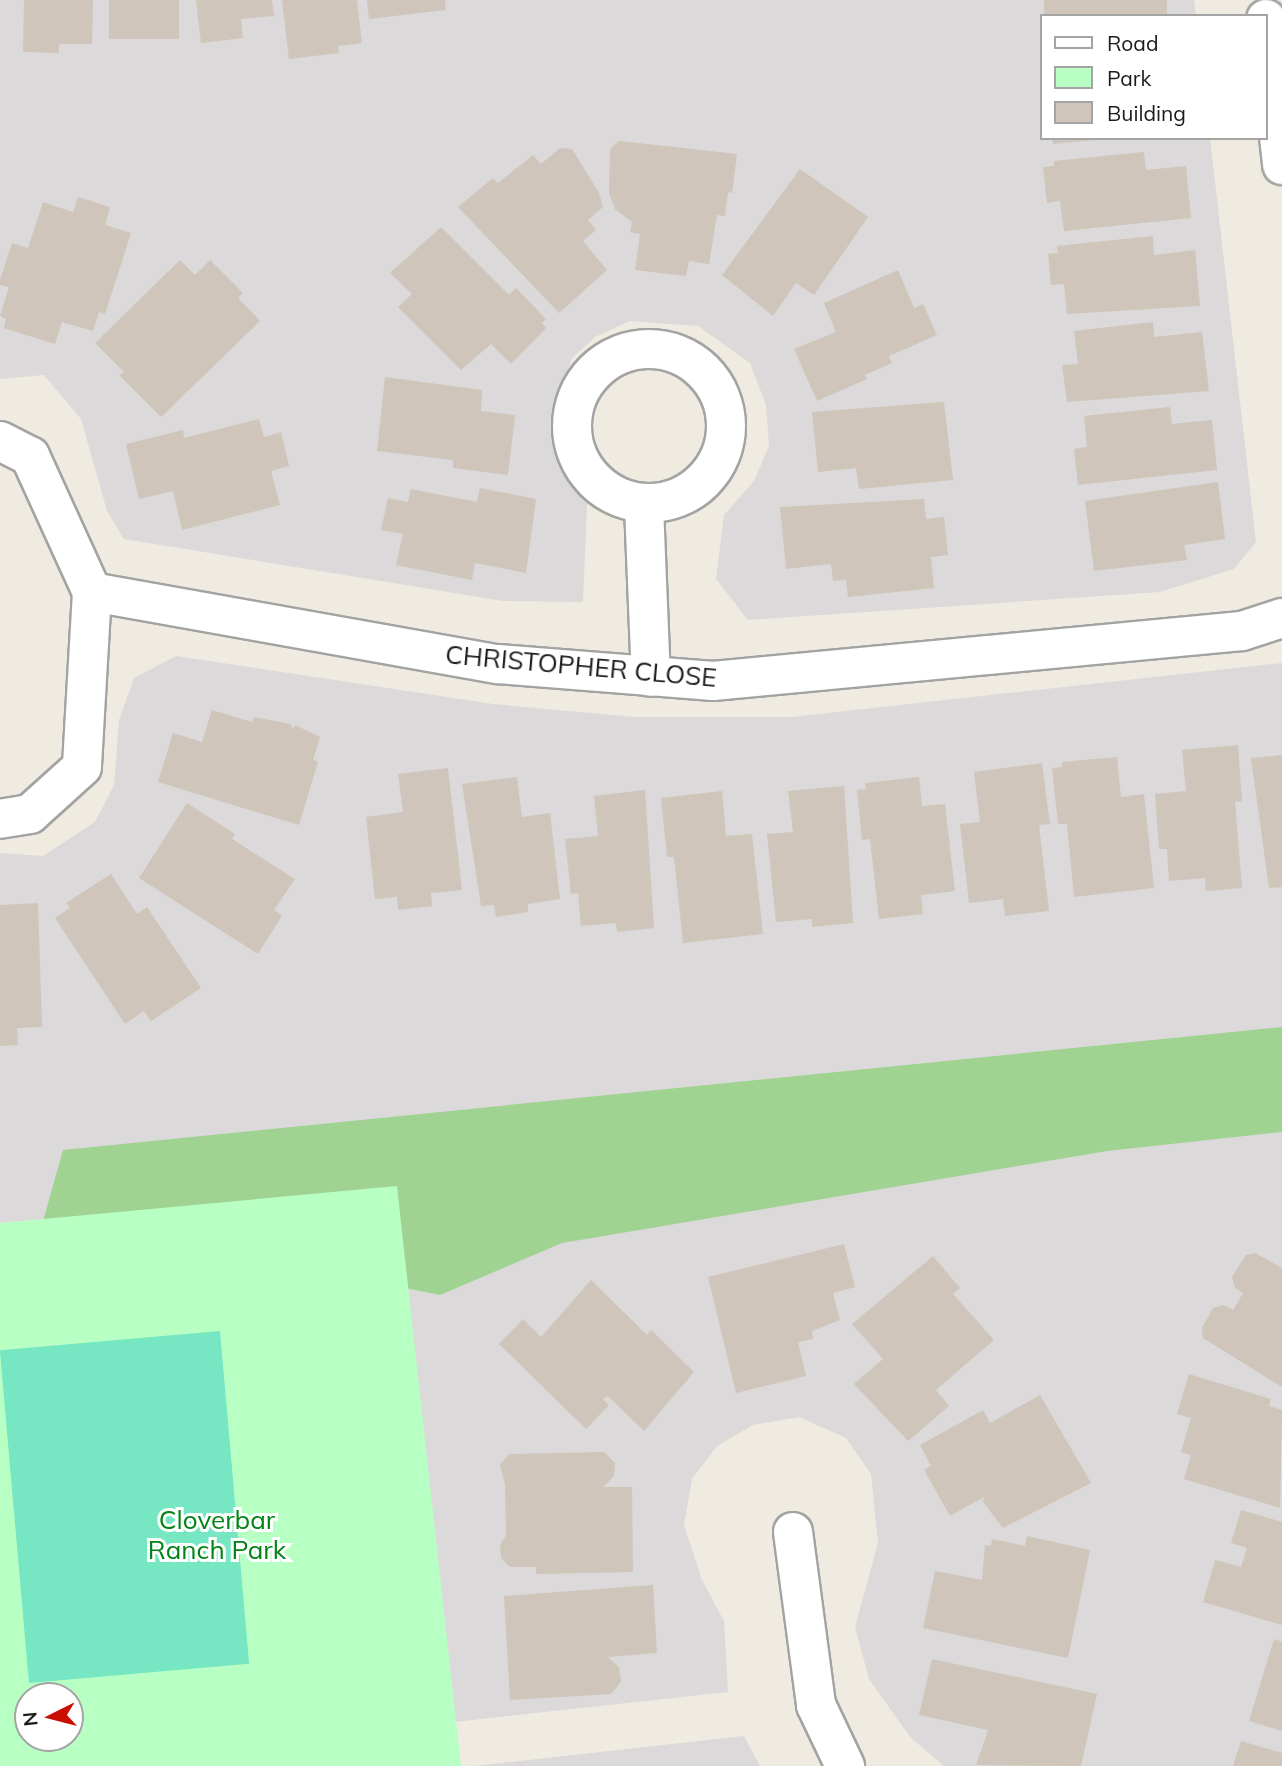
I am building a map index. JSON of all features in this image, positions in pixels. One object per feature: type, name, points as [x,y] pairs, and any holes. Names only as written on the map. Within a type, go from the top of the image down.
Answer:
[{"type":"street","points":[[1268,36],[1282,165]]},
{"type":"street","points":[[655,347],[701,365],[727,407],[723,456],[691,495],[644,506],[598,488],[572,446],[575,397],[607,359],[655,347]]},
{"type":"street","points":[[0,441],[30,456],[92,592],[82,767],[30,814],[0,819]]},
{"type":"street","points":[[644,506],[651,677]]},
{"type":"street","name":"CHRISTOPHER CLOSE","points":[[92,592],[498,664],[713,681],[1242,631],[1282,618]]},
{"type":"street","points":[[793,1532],[816,1706],[845,1766]]},
{"type":"shaded area","points":[[0,0],[1194,0],[1196,14],[1040,14],[1040,140],[1210,140],[1256,542],[1234,569],[1160,592],[748,620],[716,579],[724,515],[754,481],[769,446],[766,405],[750,363],[698,326],[630,321],[595,337],[572,358],[554,410],[572,483],[587,504],[583,602],[503,601],[124,539],[107,511],[81,419],[44,375],[0,379]]},
{"type":"shaded area","points":[[176,656],[493,704],[634,717],[792,717],[1282,663],[1282,1766],[944,1766],[910,1737],[869,1679],[855,1627],[878,1543],[871,1474],[846,1438],[799,1417],[753,1425],[717,1446],[692,1479],[684,1525],[702,1580],[724,1621],[728,1692],[454,1722],[397,1187],[0,1223],[0,853],[43,856],[95,822],[114,785],[119,720],[134,678]]},
{"type":"shaded area","points":[[744,1736],[760,1766],[474,1766]]},
{"type":"green space","points":[[1282,1027],[1282,1132],[1107,1151],[562,1243],[440,1295],[258,1258],[22,1296],[63,1150]]},
{"type":"green space","name":"Cloverbar Ranch Park","points":[[397,1186],[461,1766],[0,1766],[0,1223]]},
{"type":"green space","points":[[220,1331],[249,1664],[29,1682],[0,1350]]},
{"type":"building","points":[[24,0],[93,0],[92,44],[59,44],[59,53],[23,52]]},
{"type":"building","points":[[109,0],[179,0],[179,39],[109,39]]},
{"type":"building","points":[[196,0],[272,0],[274,16],[241,19],[243,38],[201,43]]},
{"type":"building","points":[[282,0],[357,0],[362,43],[338,46],[339,53],[289,59]]},
{"type":"building","points":[[367,0],[445,0],[446,10],[369,19]]},
{"type":"building","points":[[1044,0],[1167,0],[1167,14],[1044,14]]},
{"type":"building","points":[[1052,140],[1095,140],[1053,144]]},
{"type":"building","points":[[619,141],[737,154],[732,193],[728,192],[725,216],[717,215],[709,264],[689,261],[686,276],[635,270],[640,234],[630,232],[632,222],[615,209],[609,193],[610,149]]},
{"type":"building","points":[[560,148],[572,149],[599,193],[603,207],[588,220],[596,230],[583,241],[607,270],[559,313],[458,207],[493,178],[498,183],[533,155],[541,164]]},
{"type":"building","points":[[1144,152],[1146,170],[1186,166],[1191,218],[1064,231],[1060,201],[1047,203],[1043,167],[1054,166],[1054,161]]},
{"type":"building","points":[[800,169],[868,217],[814,295],[796,283],[773,316],[722,275]]},
{"type":"building","points":[[78,197],[110,207],[105,225],[131,233],[105,314],[99,312],[93,331],[62,322],[55,344],[4,328],[6,319],[0,316],[9,287],[0,285],[0,280],[12,243],[28,248],[43,202],[73,212]]},
{"type":"building","points":[[441,227],[509,295],[516,288],[546,319],[542,323],[546,328],[511,364],[491,344],[461,370],[398,307],[412,294],[390,273]]},
{"type":"building","points":[[1153,236],[1154,255],[1195,250],[1200,306],[1067,314],[1064,284],[1051,285],[1048,254],[1058,253],[1057,246]]},
{"type":"building","points":[[180,260],[195,275],[210,260],[243,293],[238,298],[260,321],[161,417],[119,375],[124,372],[95,343]]},
{"type":"building","points":[[898,270],[914,308],[923,304],[937,335],[889,356],[892,363],[865,375],[867,379],[817,401],[794,349],[836,332],[824,303]]},
{"type":"building","points":[[1153,322],[1154,337],[1202,332],[1209,391],[1067,402],[1062,365],[1078,364],[1074,331]]},
{"type":"building","points":[[385,377],[482,390],[481,411],[515,415],[508,475],[453,468],[453,460],[377,451]]},
{"type":"building","points":[[944,402],[953,480],[859,489],[856,468],[818,472],[812,412]]},
{"type":"building","points":[[1170,407],[1172,424],[1212,420],[1217,470],[1078,485],[1074,449],[1087,447],[1084,416]]},
{"type":"building","points":[[259,419],[264,437],[281,432],[289,466],[271,471],[280,505],[182,530],[173,491],[139,499],[126,444],[183,430],[184,438]]},
{"type":"building","points":[[1218,482],[1225,539],[1184,545],[1187,560],[1094,571],[1085,501]]},
{"type":"building","points":[[480,488],[536,499],[526,573],[475,563],[472,580],[396,565],[403,534],[381,530],[388,498],[408,502],[411,489],[477,502]]},
{"type":"building","points":[[924,499],[926,519],[944,517],[948,555],[931,557],[934,588],[848,597],[846,580],[833,581],[831,564],[786,569],[780,507]]},
{"type":"building","points":[[212,710],[252,722],[254,717],[290,724],[293,729],[295,725],[320,737],[313,760],[318,762],[299,825],[158,782],[173,733],[202,742]]},
{"type":"building","points":[[1238,745],[1242,801],[1235,802],[1242,888],[1206,891],[1205,878],[1169,881],[1167,849],[1159,849],[1155,794],[1186,791],[1182,750]]},
{"type":"building","points":[[1282,755],[1282,887],[1269,888],[1251,758]]},
{"type":"building","points":[[1117,757],[1121,797],[1144,794],[1154,888],[1074,897],[1067,824],[1058,824],[1052,768],[1062,767],[1062,762]]},
{"type":"building","points":[[1042,763],[1050,824],[1039,825],[1049,911],[1005,916],[1003,899],[969,903],[960,824],[980,822],[974,772]]},
{"type":"building","points":[[448,768],[462,890],[431,893],[432,906],[398,910],[397,897],[375,899],[366,817],[403,812],[398,774]]},
{"type":"building","points":[[517,777],[522,817],[550,813],[560,899],[528,904],[528,912],[496,917],[494,905],[481,906],[462,784]]},
{"type":"building","points":[[919,777],[922,806],[945,804],[955,891],[921,895],[923,914],[879,919],[870,839],[862,840],[857,790],[866,789],[865,783]]},
{"type":"building","points":[[844,786],[853,923],[812,927],[812,919],[776,922],[767,834],[793,832],[788,791]]},
{"type":"building","points":[[645,790],[654,928],[617,932],[616,923],[581,926],[578,893],[571,894],[565,839],[598,836],[594,796]]},
{"type":"building","points":[[722,791],[726,836],[752,834],[763,934],[683,943],[674,857],[667,857],[661,798]]},
{"type":"building","points":[[187,803],[235,834],[232,839],[295,879],[274,910],[282,916],[258,954],[139,878]]},
{"type":"building","points":[[111,874],[137,914],[147,907],[201,988],[151,1021],[144,1011],[125,1024],[55,918],[70,908],[66,903]]},
{"type":"building","points":[[38,903],[42,1027],[17,1028],[18,1045],[0,1046],[0,905]]},
{"type":"building","points":[[844,1244],[855,1287],[833,1293],[840,1320],[812,1331],[813,1339],[798,1342],[806,1376],[736,1393],[708,1277]]},
{"type":"building","points":[[1255,1253],[1282,1268],[1282,1387],[1203,1338],[1202,1328],[1213,1308],[1223,1305],[1233,1310],[1243,1293],[1235,1288],[1232,1277],[1246,1255]]},
{"type":"building","points":[[933,1256],[960,1288],[953,1294],[994,1340],[936,1390],[949,1406],[908,1441],[854,1384],[883,1359],[852,1324]]},
{"type":"building","points":[[591,1280],[647,1335],[651,1330],[694,1372],[644,1431],[608,1396],[603,1399],[609,1405],[586,1429],[499,1344],[523,1319],[541,1337]]},
{"type":"building","points":[[1189,1374],[1271,1399],[1269,1406],[1282,1410],[1280,1508],[1184,1479],[1191,1455],[1181,1452],[1191,1418],[1177,1414]]},
{"type":"building","points":[[1040,1395],[1091,1483],[1003,1528],[983,1502],[984,1497],[950,1516],[924,1470],[931,1466],[920,1445],[983,1410],[990,1423]]},
{"type":"building","points":[[604,1452],[615,1463],[614,1476],[603,1487],[632,1487],[633,1572],[536,1574],[536,1567],[510,1567],[501,1558],[500,1544],[506,1536],[505,1484],[500,1465],[509,1454]]},
{"type":"building","points":[[1241,1510],[1282,1522],[1282,1625],[1203,1602],[1215,1560],[1241,1567],[1247,1548],[1231,1543]]},
{"type":"building","points":[[1027,1536],[1090,1550],[1068,1658],[923,1628],[935,1571],[982,1580],[985,1545],[991,1546],[992,1539],[1025,1546]]},
{"type":"building","points":[[653,1585],[657,1653],[608,1657],[619,1667],[621,1682],[611,1694],[510,1700],[504,1596]]},
{"type":"building","points":[[1274,1639],[1282,1642],[1282,1731],[1249,1721]]},
{"type":"building","points":[[932,1659],[1097,1694],[1081,1766],[976,1765],[988,1730],[919,1715]]},
{"type":"building","points":[[1241,1741],[1282,1753],[1282,1766],[1233,1766]]}]
